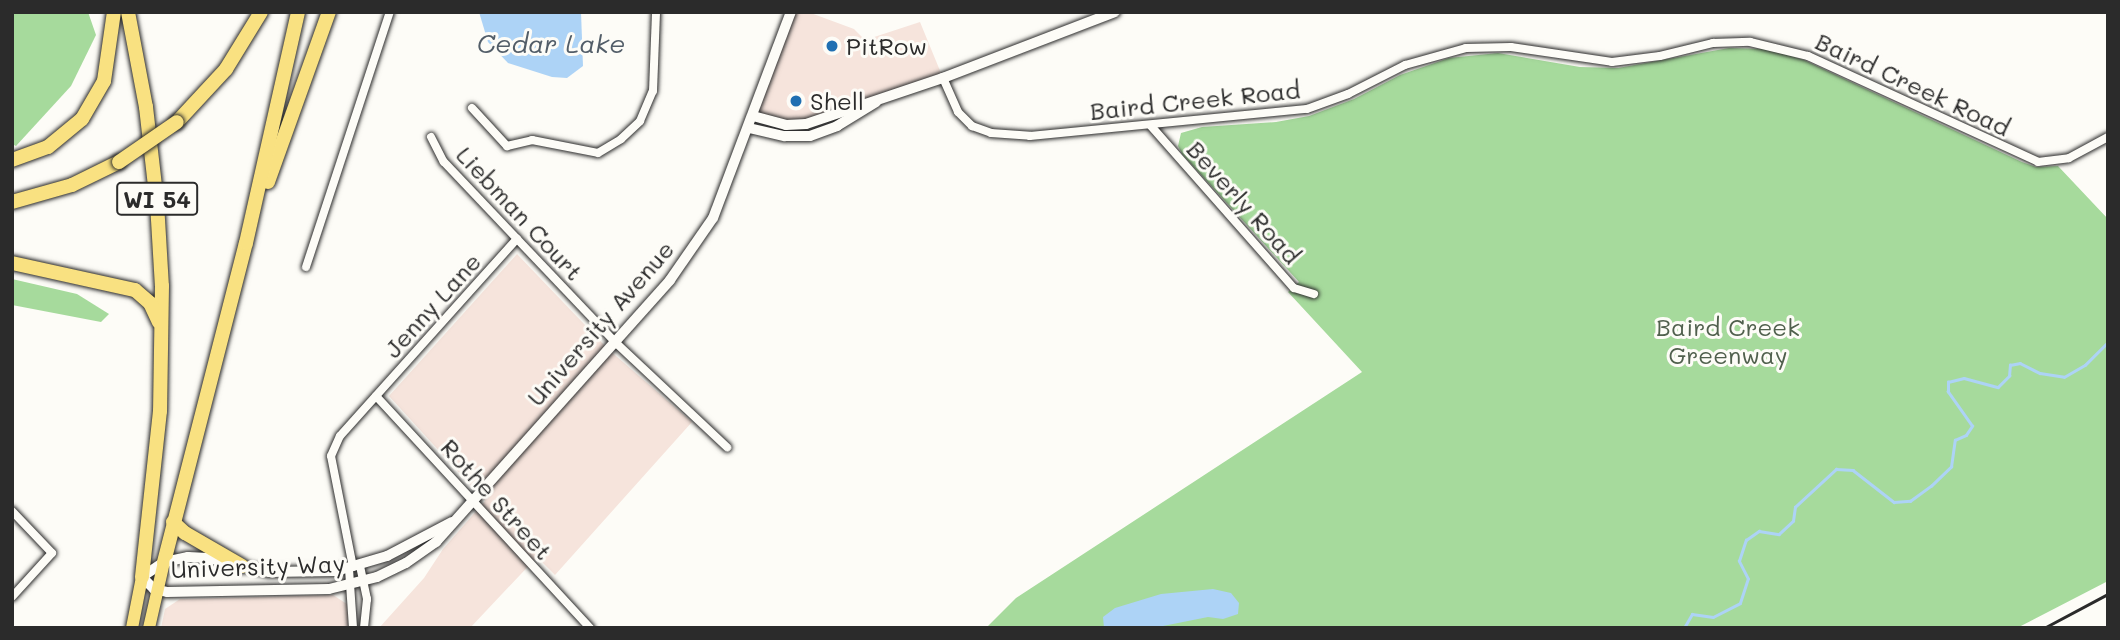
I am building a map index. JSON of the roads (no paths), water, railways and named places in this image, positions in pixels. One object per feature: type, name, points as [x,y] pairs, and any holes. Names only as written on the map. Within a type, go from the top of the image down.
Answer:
[{"type":"highway","points":[[12,160],[48,147],[82,119],[104,81],[114,12]]},
{"type":"highway","name":"WI 54","points":[[128,12],[146,107],[157,204],[162,332],[158,442],[142,577]]},
{"type":"highway","points":[[12,202],[72,185],[119,162],[177,122],[226,69],[261,12]]},
{"type":"highway","points":[[164,562],[246,243],[298,12]]},
{"type":"highway","points":[[246,243],[329,12]]},
{"type":"highway","points":[[12,263],[135,290],[151,306],[162,332]]},
{"type":"highway","points":[[173,522],[185,533],[242,566]]},
{"type":"main road","name":"University Avenue","points":[[452,522],[670,280],[713,218],[791,12]]},
{"type":"main road","points":[[753,116],[798,125],[943,78],[1115,12]]},
{"type":"main road","points":[[749,128],[785,136],[810,136],[837,126],[878,101]]},
{"type":"main road","name":"University Way","points":[[452,522],[442,537],[425,550],[365,582],[350,585],[295,591],[157,590],[142,577],[164,562],[180,557],[204,557],[242,566],[295,573],[354,567],[394,553],[452,522]]},
{"type":"main road","points":[[149,628],[164,562]]},
{"type":"main road","name":"WI 54","points":[[132,628],[142,577]]},
{"type":"street","points":[[306,267],[390,12]]},
{"type":"street","points":[[471,108],[507,146],[532,140],[598,152],[621,139],[640,121],[653,91],[656,12]]},
{"type":"street","name":"Baird Creek Road","points":[[943,78],[964,120],[991,134],[1030,136],[1307,109],[1348,94],[1423,58],[1466,48],[1510,47],[1612,62],[1735,42],[1773,45],[1808,56],[2038,162],[2069,158],[2108,136]]},
{"type":"street","name":"Beverly Road","points":[[1151,126],[1294,288],[1314,294]]},
{"type":"street","name":"Liebman Court","points":[[430,137],[444,162],[517,240],[615,342],[727,447]]},
{"type":"street","name":"Jenny Lane","points":[[354,567],[331,456],[348,425],[517,240]]},
{"type":"street","name":"Rothe Street","points":[[376,396],[590,628]]},
{"type":"street","points":[[12,511],[52,553],[12,597]]},
{"type":"street","points":[[354,567],[365,582],[368,606],[364,628]]},
{"type":"street","points":[[353,628],[350,585],[354,567]]},
{"type":"water","name":"Cedar Lake","points":[[479,12],[581,12],[583,66],[567,78],[552,77],[508,63],[488,42]]},
{"type":"water","points":[[1213,589],[1231,593],[1239,603],[1238,614],[1223,619],[1208,617],[1153,628],[1104,628],[1103,617],[1115,608],[1161,594]]},
{"type":"waterway","points":[[1684,628],[1692,614],[1713,617],[1740,603],[1748,579],[1739,561],[1746,540],[1759,531],[1779,534],[1793,521],[1795,507],[1836,469],[1853,470],[1894,502],[1910,501],[1931,486],[1951,467],[1955,440],[1966,435],[1972,426],[1948,392],[1948,382],[1964,378],[1998,387],[2009,376],[2010,365],[2020,363],[2040,373],[2064,377],[2085,365],[2108,342]]},
{"type":"railway","points":[[2044,628],[2108,594]]},
{"type":"place","name":"PitRow","points":[[832,46]]},
{"type":"place","name":"Shell","points":[[796,101]]},
{"type":"park label","name":"Baird Creek Greenway","points":[[1728,341]]}]
